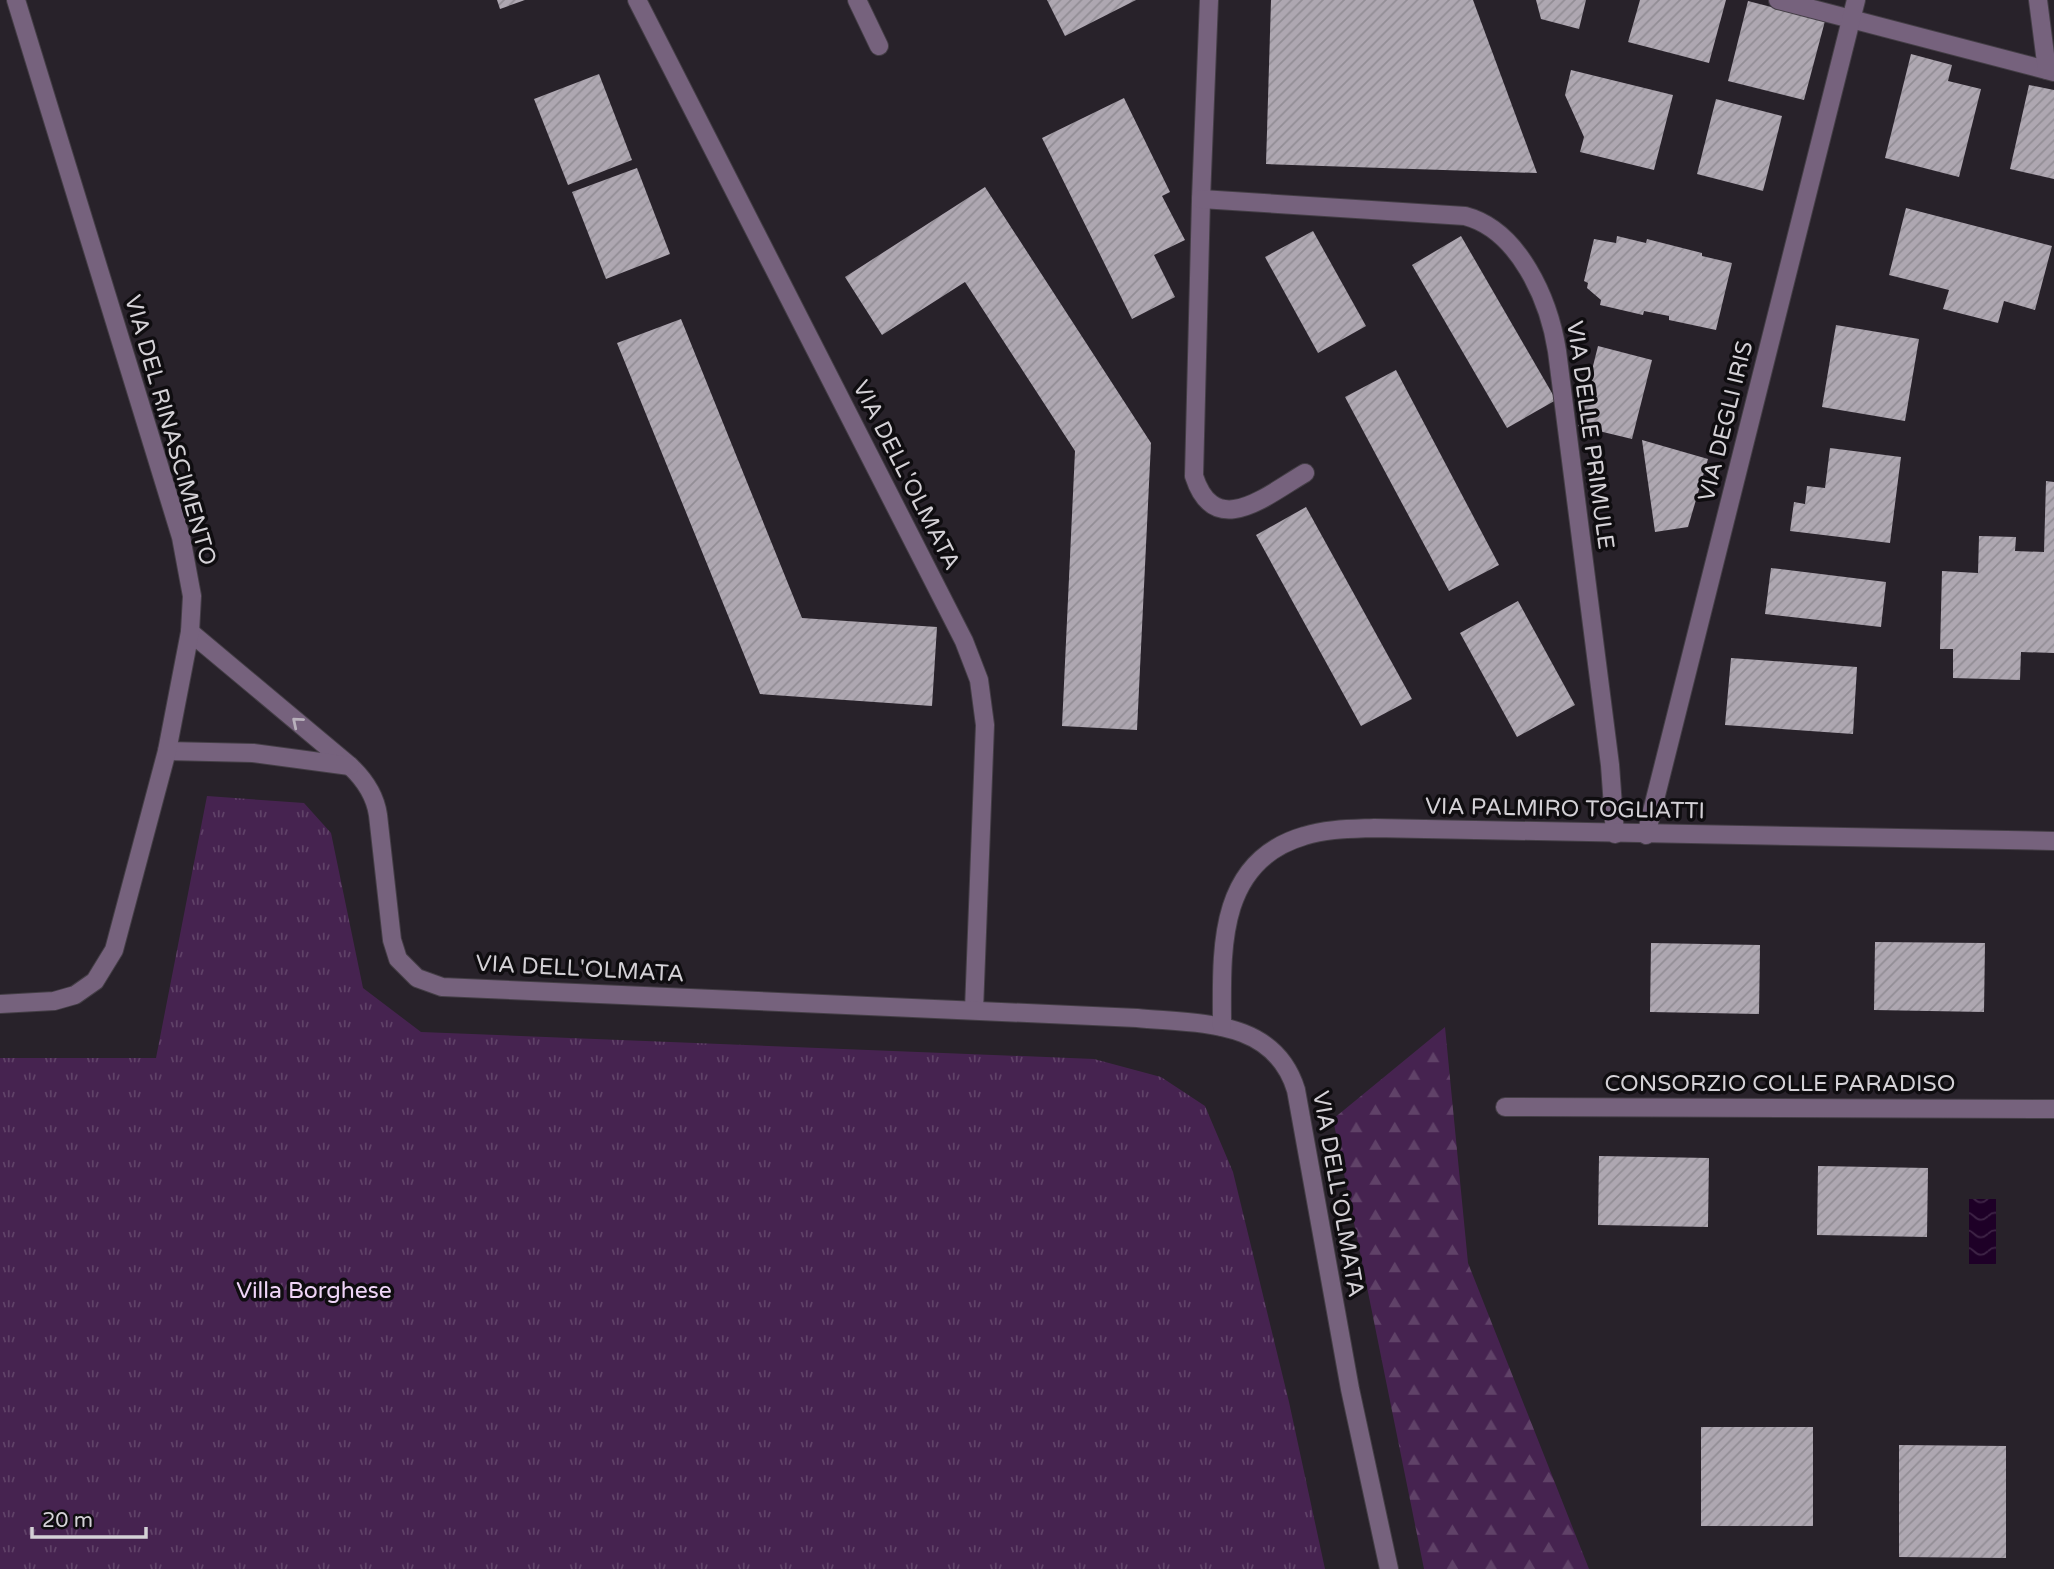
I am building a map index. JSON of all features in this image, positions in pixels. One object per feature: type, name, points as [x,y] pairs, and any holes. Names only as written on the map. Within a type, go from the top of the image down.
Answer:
[{"type":"street","name":"VIA DEL RINASCIMENTO","points":[[0,1004],[54,1002],[75,995],[95,981],[106,966],[121,934],[167,751],[190,632],[191,596],[181,537],[16,0]]},
{"type":"street","name":"VIA DELL'OLMATA","points":[[637,0],[964,641],[979,680],[985,725],[974,1010]]},
{"type":"street","points":[[857,0],[879,46]]},
{"type":"street","points":[[1209,0],[1193,467],[1197,487],[1206,501],[1216,508],[1231,511],[1248,506],[1305,473]]},
{"type":"street","points":[[1778,0],[2051,71],[2038,0]]},
{"type":"street","name":"VIA DEGLI IRIS","points":[[1646,835],[1856,0]]},
{"type":"street","name":"VIA DELLE PRIMULE","points":[[1201,199],[1465,216],[1485,222],[1502,234],[1529,273],[1546,306],[1558,351],[1610,765],[1615,834]]},
{"type":"street","name":"VIA DELL'OLMATA","points":[[190,632],[363,779],[377,804],[392,940],[398,959],[408,972],[424,982],[456,987],[1136,1018],[1222,1027],[1237,1030],[1263,1042],[1279,1056],[1292,1077],[1350,1389],[1390,1569]]},
{"type":"street","points":[[167,751],[253,753],[350,766]]},
{"type":"street","name":"VIA PALMIRO TOGLIATTI","points":[[1222,1027],[1223,947],[1231,904],[1251,869],[1270,852],[1292,840],[1337,830],[1374,828],[2054,841]]},
{"type":"street","name":"CONSORZIO COLLE PARADISO","points":[[1505,1107],[2054,1109]]},
{"type":"green space","name":"Villa Borghese","points":[[207,796],[304,803],[331,833],[363,988],[421,1032],[1094,1059],[1161,1077],[1205,1106],[1233,1172],[1289,1402],[1325,1569],[0,1569],[0,1058],[156,1058]]},
{"type":"green space","points":[[1445,1027],[1468,1263],[1589,1569],[1424,1569],[1333,1119]]},
{"type":"water","points":[[1969,1199],[1996,1199],[1996,1264],[1969,1264]]},
{"type":"building","points":[[497,0],[525,0],[500,9]]},
{"type":"building","points":[[1047,0],[1136,0],[1065,36]]},
{"type":"building","points":[[1271,0],[1473,0],[1537,173],[1266,164]]},
{"type":"building","points":[[1536,0],[1586,0],[1579,29],[1541,19]]},
{"type":"building","points":[[1640,0],[1726,0],[1709,63],[1628,42]]},
{"type":"building","points":[[1748,1],[1825,21],[1804,100],[1728,81]]},
{"type":"building","points":[[1911,54],[1952,65],[1948,81],[1981,89],[1959,177],[1885,158]]},
{"type":"building","points":[[1571,70],[1673,95],[1654,170],[1580,152],[1584,137],[1565,95]]},
{"type":"building","points":[[599,74],[632,160],[568,185],[534,99]]},
{"type":"building","points":[[2029,85],[2054,90],[2054,179],[2010,169]]},
{"type":"building","points":[[1124,98],[1170,192],[1162,196],[1185,240],[1154,255],[1175,297],[1132,319],[1042,138]]},
{"type":"building","points":[[1716,99],[1782,116],[1763,191],[1697,174]]},
{"type":"building","points":[[637,168],[670,254],[606,279],[572,192]]},
{"type":"building","points":[[985,187],[1151,443],[1137,730],[1062,726],[1075,451],[965,282],[882,335],[845,277]]},
{"type":"building","points":[[1906,208],[2052,246],[2035,310],[2004,301],[1998,323],[1943,309],[1949,290],[1889,275]]},
{"type":"building","points":[[1313,231],[1366,326],[1318,353],[1265,257]]},
{"type":"building","points":[[1461,236],[1556,400],[1507,428],[1412,265]]},
{"type":"building","points":[[1617,236],[1646,243],[1647,239],[1732,263],[1716,330],[1669,320],[1669,316],[1644,311],[1643,315],[1600,305],[1601,300],[1587,288],[1588,283],[1584,281],[1594,239],[1616,243]]},
{"type":"building","points":[[681,319],[802,618],[937,627],[932,706],[760,694],[617,343]]},
{"type":"building","points":[[1836,325],[1919,339],[1905,421],[1822,407]]},
{"type":"building","points":[[1598,346],[1652,360],[1632,439],[1578,426]]},
{"type":"building","points":[[1396,370],[1499,565],[1449,591],[1345,397]]},
{"type":"building","points":[[1642,440],[1708,459],[1688,527],[1655,532]]},
{"type":"building","points":[[1830,448],[1901,457],[1890,543],[1790,531],[1794,502],[1805,504],[1807,486],[1825,488]]},
{"type":"building","points":[[2046,481],[2054,482],[2054,653],[2021,652],[2020,680],[1953,678],[1953,649],[1940,649],[1942,571],[1978,573],[1979,536],[2016,537],[2015,551],[2044,552]]},
{"type":"building","points":[[1306,507],[1412,699],[1361,726],[1256,535]]},
{"type":"building","points":[[1771,568],[1886,582],[1881,627],[1765,614]]},
{"type":"building","points":[[1518,601],[1575,705],[1517,737],[1460,633]]},
{"type":"building","points":[[1731,658],[1857,667],[1853,734],[1725,725]]},
{"type":"building","points":[[1875,942],[1985,943],[1984,1012],[1874,1010]]},
{"type":"building","points":[[1651,943],[1760,945],[1759,1014],[1650,1012]]},
{"type":"building","points":[[1599,1156],[1709,1158],[1708,1227],[1598,1225]]},
{"type":"building","points":[[1818,1166],[1928,1168],[1927,1237],[1817,1235]]},
{"type":"building","points":[[1701,1427],[1813,1427],[1813,1526],[1701,1526]]},
{"type":"building","points":[[1899,1445],[2006,1446],[2006,1558],[1899,1557]]}]
